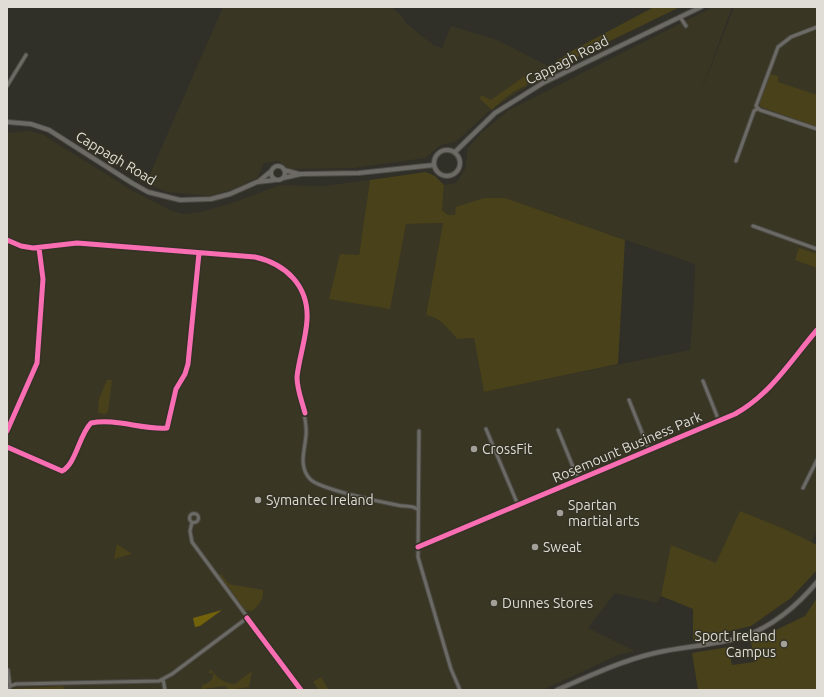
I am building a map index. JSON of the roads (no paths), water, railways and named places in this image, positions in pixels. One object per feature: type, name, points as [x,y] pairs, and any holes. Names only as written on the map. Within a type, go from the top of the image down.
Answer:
[{"type":"street","name":"Cappagh Road","points":[[455,152],[495,113],[543,83],[702,7]]},
{"type":"street","points":[[680,17],[686,26]]},
{"type":"street","points":[[758,109],[757,103],[778,48],[791,37],[817,27]]},
{"type":"street","points":[[7,86],[26,55]]},
{"type":"street","points":[[758,109],[817,129]]},
{"type":"street","points":[[736,161],[754,111],[758,109]]},
{"type":"street","name":"Cappagh Road","points":[[8,124],[31,124],[49,130],[132,183],[163,197],[180,200],[211,199],[230,194],[257,182],[276,166],[280,166],[284,170],[301,174]]},
{"type":"street","points":[[447,150],[455,152],[460,161],[460,165],[456,173],[444,175],[438,171],[434,165],[436,157],[439,153],[447,150]]},
{"type":"street","name":"Cappagh Road","points":[[257,182],[279,180],[301,174],[359,173],[434,165]]},
{"type":"street","points":[[283,178],[284,170]]},
{"type":"street","points":[[270,172],[271,176],[275,180]]},
{"type":"street","points":[[753,226],[817,249]]},
{"type":"street","points":[[7,240],[21,246],[39,248],[77,243],[255,257],[272,262],[293,277],[303,293],[307,313],[298,377],[298,389],[306,422],[304,468],[311,480],[323,486],[417,509]]},
{"type":"street","points":[[7,431],[37,363],[43,279],[39,248]]},
{"type":"street","points":[[7,447],[62,471],[68,467],[85,431],[91,424],[113,423],[140,427],[167,428],[176,389],[185,374],[188,364],[199,252]]},
{"type":"street","name":"Rosemount Business Park","points":[[418,547],[745,409],[762,396],[817,330]]},
{"type":"street","name":"Rosemount Business Park","points":[[703,381],[719,421]]},
{"type":"street","name":"Rosemount Business Park","points":[[629,400],[649,450]]},
{"type":"street","points":[[486,429],[518,506]]},
{"type":"street","name":"Rosemount Business Park","points":[[558,430],[578,479]]},
{"type":"street","points":[[419,431],[417,509],[418,557],[451,669],[460,690]]},
{"type":"street","points":[[803,488],[817,460]]},
{"type":"street","points":[[192,522],[190,531],[192,542],[301,690]]},
{"type":"street","points":[[558,690],[614,665],[656,653],[742,637],[762,628],[780,617],[795,606],[817,582]]},
{"type":"street","points":[[10,686],[16,684],[151,681],[163,679],[247,618]]},
{"type":"street","points":[[8,670],[10,686],[8,690]]},
{"type":"street","points":[[163,679],[165,690]]},
{"type":"place","name":"CrossFit","points":[[474,449]]},
{"type":"place","name":"Symantec Ireland","points":[[258,500]]},
{"type":"place","name":"Spartan martial arts","points":[[560,513]]},
{"type":"place","name":"Sweat","points":[[535,547]]},
{"type":"place","name":"Dunnes Stores","points":[[494,603]]},
{"type":"place","name":"Sport Ireland Campus","points":[[784,644]]}]
